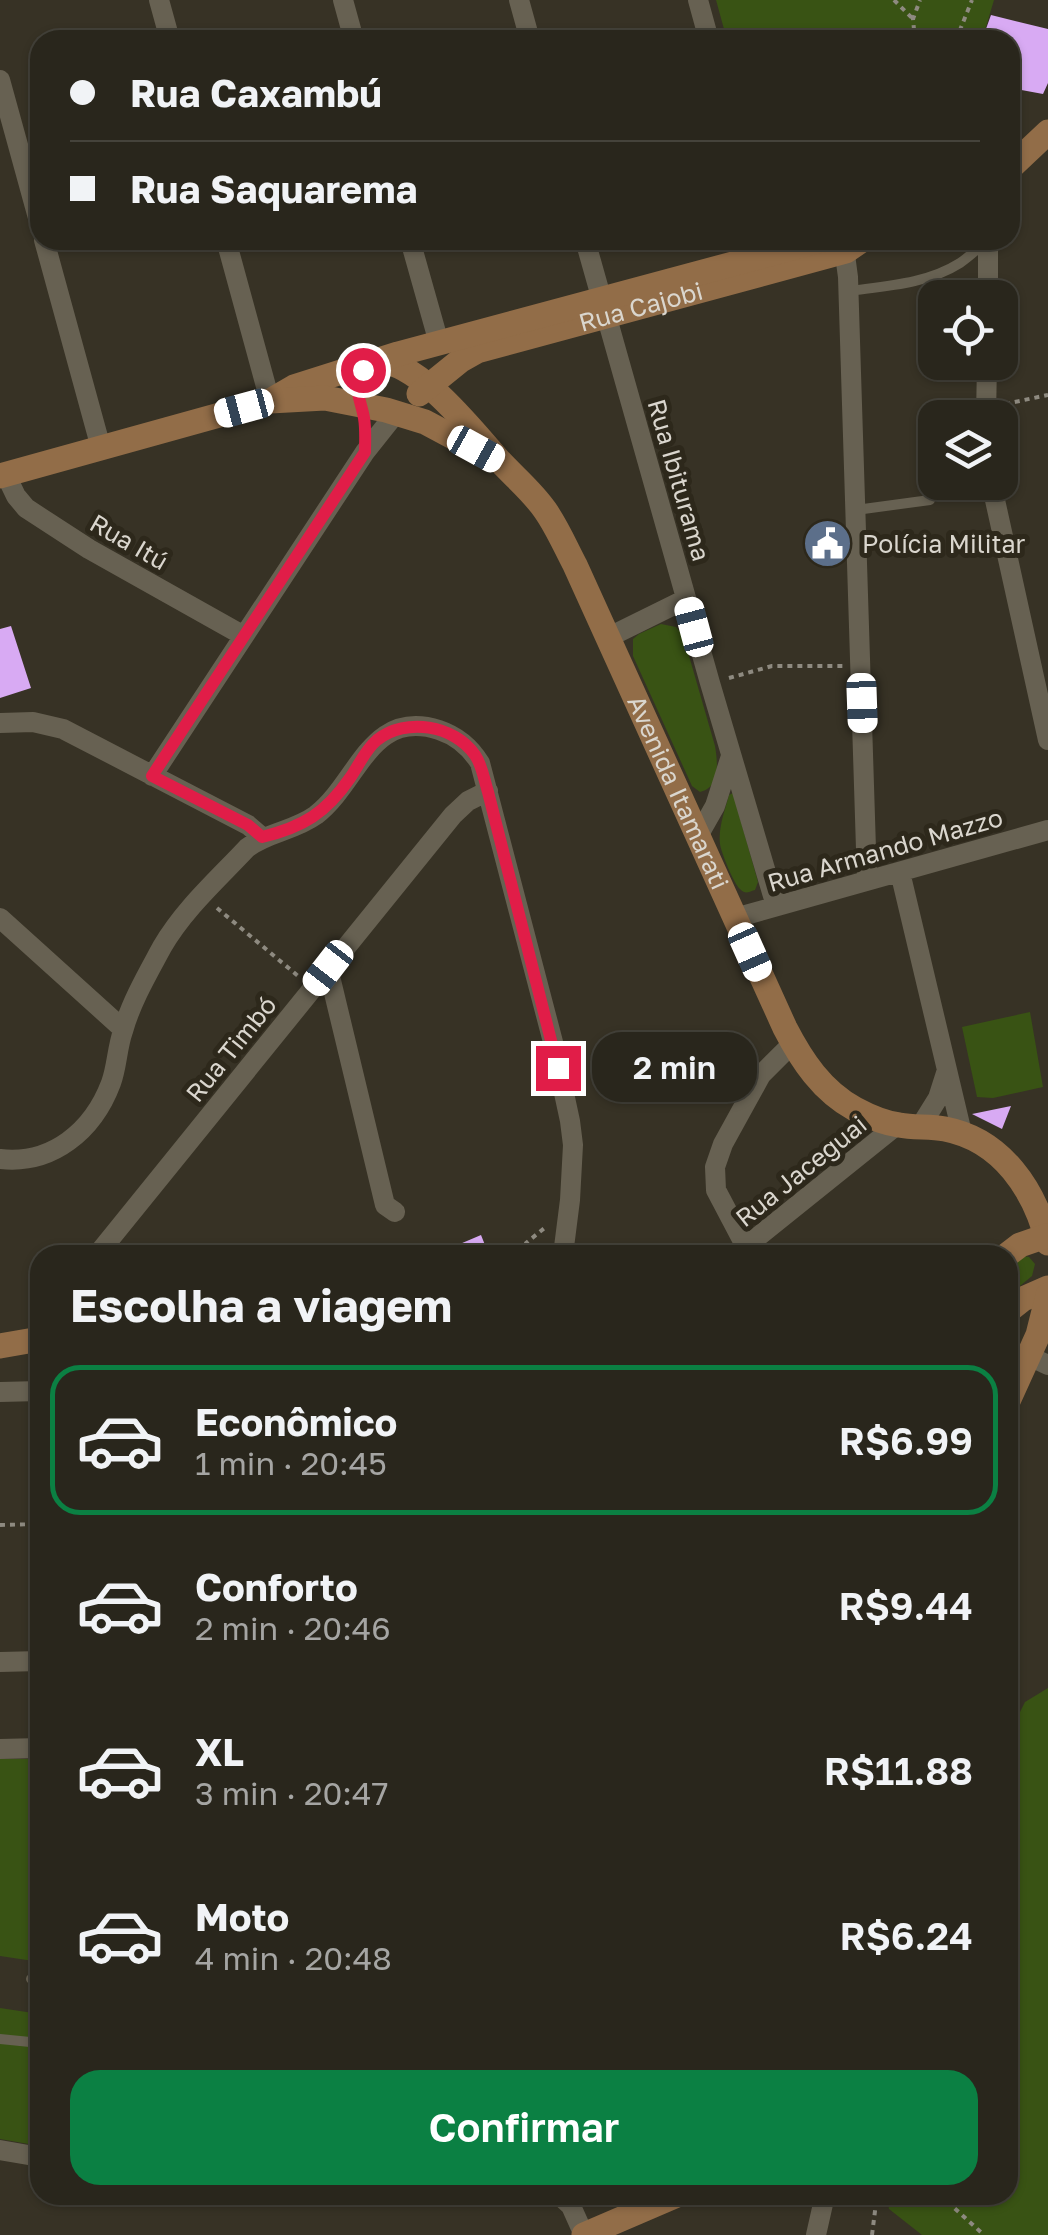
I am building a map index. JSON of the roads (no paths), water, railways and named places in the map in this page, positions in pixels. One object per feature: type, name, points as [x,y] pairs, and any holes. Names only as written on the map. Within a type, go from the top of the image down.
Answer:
[{"type":"main road","points":[[1020,159],[1047,136]]},
{"type":"main road","name":"Rua Cajobi","points":[[396,413],[427,377],[477,351],[785,250]]},
{"type":"main road","name":"Rua Cajobi","points":[[748,260],[812,250]]},
{"type":"main road","name":"Rua Cajobi","points":[[373,363],[439,343],[604,308]]},
{"type":"main road","points":[[270,401],[294,388],[373,363],[392,362],[427,377],[445,362],[439,343]]},
{"type":"main road","points":[[3,475],[270,401],[325,398],[361,404],[357,383],[373,363]]},
{"type":"main road","name":"Avenida Itamarati","points":[[427,377],[501,463],[532,492],[547,514],[575,565],[793,1043],[820,1082],[855,1108],[908,1126],[942,1128],[962,1134],[998,1156],[1014,1169],[1032,1198],[1047,1240]]},
{"type":"main road","name":"Avenida Itamarati","points":[[361,404],[425,422],[501,463]]},
{"type":"main road","points":[[1018,1247],[1047,1240]]},
{"type":"main road","points":[[1018,1303],[1048,1292],[1038,1361],[1018,1388]]},
{"type":"main road","points":[[0,1346],[30,1338]]},
{"type":"main road","points":[[584,2235],[654,2205]]},
{"type":"street","points":[[159,0],[167,30]]},
{"type":"street","points":[[343,0],[351,30]]},
{"type":"street","points":[[519,0],[527,30]]},
{"type":"street","points":[[698,0],[706,30]]},
{"type":"street","points":[[0,80],[30,190]]},
{"type":"street","points":[[47,250],[101,448]]},
{"type":"street","points":[[229,250],[270,401]]},
{"type":"street","points":[[413,250],[439,343]]},
{"type":"street","name":"Rua Ibiturama","points":[[588,250],[776,906]]},
{"type":"street","points":[[850,250],[867,881]]},
{"type":"street","points":[[988,250],[988,280]]},
{"type":"street","points":[[361,404],[366,426],[365,452]]},
{"type":"street","points":[[152,776],[365,452],[396,413]]},
{"type":"street","name":"Rua Itú","points":[[3,475],[26,508],[89,549],[244,636]]},
{"type":"street","points":[[995,500],[1048,740]]},
{"type":"street","points":[[607,638],[686,599]]},
{"type":"street","points":[[0,722],[33,722],[63,728],[248,825],[262,837]]},
{"type":"street","points":[[0,1160],[36,1159],[64,1145],[92,1122],[111,1082],[123,1029],[149,972],[174,928],[247,848],[262,837],[291,830],[315,815],[336,797],[370,746],[393,730],[432,728],[462,742],[480,763],[553,1042],[573,1145],[564,1245]]},
{"type":"street","points":[[698,836],[715,806],[732,753]]},
{"type":"street","name":"Rua Timbó","points":[[105,1245],[453,815],[468,801],[488,792]]},
{"type":"street","name":"Rua Armando Mazzo","points":[[735,918],[1048,830]]},
{"type":"street","points":[[900,872],[962,1134]]},
{"type":"street","points":[[0,918],[123,1029]]},
{"type":"street","points":[[328,968],[385,1205],[395,1212]]},
{"type":"street","points":[[739,1245],[716,1190],[715,1167],[762,1075],[793,1043]]},
{"type":"street","points":[[908,1126],[938,1098],[946,1071]]},
{"type":"street","name":"Rua Jaceguai","points":[[749,1245],[908,1126]]},
{"type":"street","points":[[0,1392],[30,1391]]},
{"type":"street","points":[[0,1662],[30,1661]]},
{"type":"street","points":[[0,1749],[30,1748]]},
{"type":"street","points":[[0,2150],[30,2155]]},
{"type":"street","points":[[570,2205],[584,2235]]},
{"type":"street","points":[[816,2235],[823,2205]]},
{"type":"lane","points":[[848,291],[899,285],[933,275],[960,263],[976,250]]},
{"type":"lane","points":[[856,510],[930,500]]},
{"type":"lane","points":[[0,2039],[30,2042]]},
{"type":"place","name":"Polícia Militar","points":[[827,544]]}]
